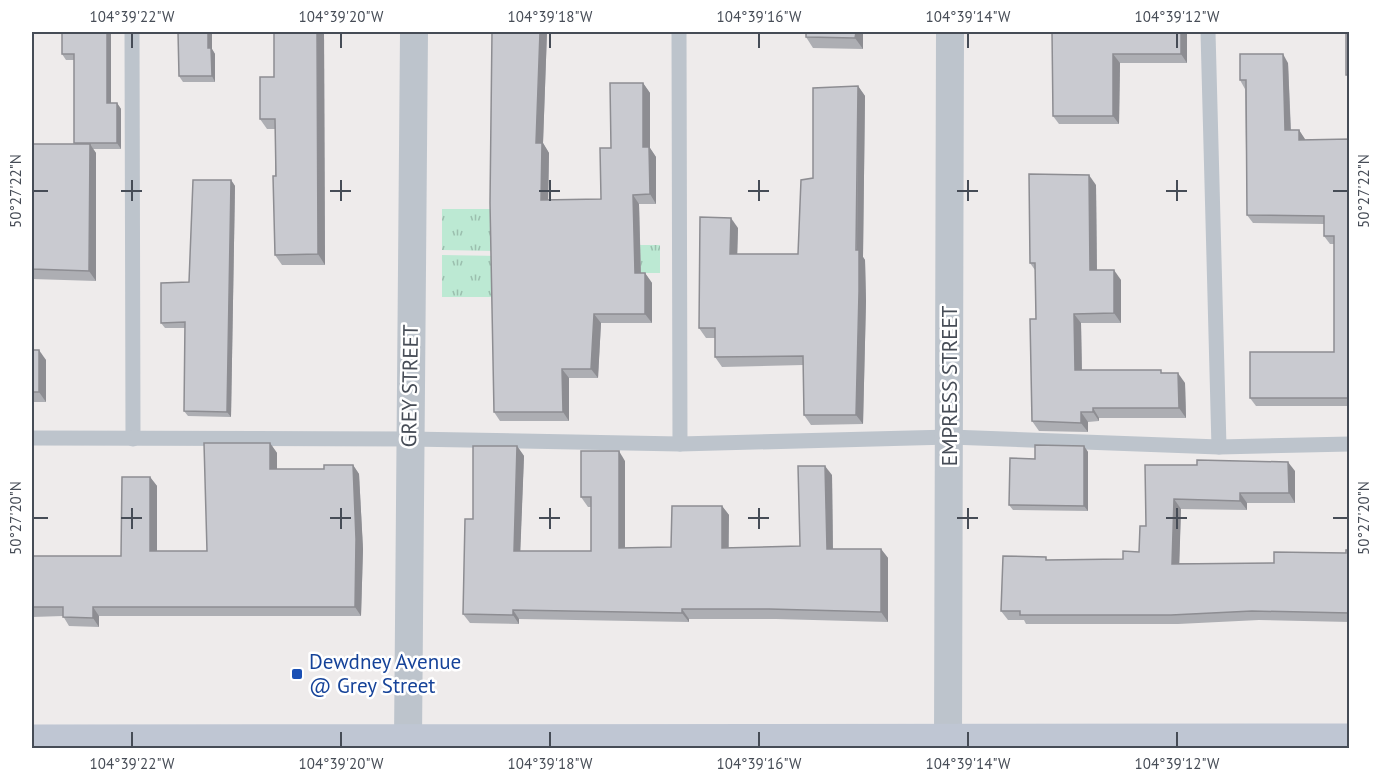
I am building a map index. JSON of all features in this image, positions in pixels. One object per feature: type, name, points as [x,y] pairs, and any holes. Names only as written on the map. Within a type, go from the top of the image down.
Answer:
[{"type":"main road","points":[[32,741],[1350,740]]},
{"type":"street","name":"GREY STREET","points":[[408,741],[414,32]]},
{"type":"street","name":"EMPRESS STREET","points":[[948,741],[950,32]]},
{"type":"lane","points":[[132,32],[133,438]]},
{"type":"lane","points":[[679,32],[680,444]]},
{"type":"lane","points":[[1208,32],[1219,447]]},
{"type":"lane","points":[[32,438],[409,439],[680,444],[950,437],[1219,447],[1350,444]]},
{"type":"green space","points":[[442,209],[494,209],[495,251],[442,250]]},
{"type":"green space","points":[[572,245],[660,245],[660,273],[565,273]]},
{"type":"green space","points":[[442,255],[501,256],[493,297],[442,297]]},
{"type":"building","points":[[62,32],[107,32],[107,103],[117,103],[117,143],[74,143],[74,54],[62,54]]},
{"type":"building","points":[[178,32],[208,32],[212,76],[179,76]]},
{"type":"building","points":[[274,32],[317,32],[318,254],[275,255],[273,176],[276,176],[275,119],[260,119],[260,77],[274,77]]},
{"type":"building","points":[[492,32],[540,32],[536,143],[542,143],[541,200],[601,199],[600,148],[611,148],[610,83],[643,83],[643,147],[649,147],[650,194],[633,195],[635,273],[645,273],[645,314],[594,314],[591,369],[562,369],[563,412],[494,412],[490,203]]},
{"type":"building","points":[[806,32],[856,32],[855,38],[806,37]]},
{"type":"building","points":[[1052,32],[1181,32],[1181,54],[1113,54],[1113,116],[1053,116]]},
{"type":"building","points":[[1346,32],[1350,32],[1350,75],[1346,75]]},
{"type":"building","points":[[1240,54],[1283,54],[1285,130],[1299,130],[1299,140],[1350,139],[1350,398],[1250,398],[1250,352],[1334,352],[1334,236],[1324,236],[1324,216],[1247,215],[1246,80],[1240,80]]},
{"type":"building","points":[[858,86],[856,250],[859,250],[859,292],[856,415],[804,415],[803,356],[715,357],[715,328],[699,328],[700,217],[731,218],[730,254],[798,254],[801,180],[813,178],[813,88]]},
{"type":"building","points":[[32,144],[90,144],[89,271],[32,269]]},
{"type":"building","points":[[1029,174],[1089,175],[1090,270],[1114,270],[1114,313],[1074,314],[1075,370],[1161,370],[1161,373],[1178,373],[1179,408],[1093,408],[1093,412],[1081,412],[1081,423],[1032,421],[1030,319],[1036,319],[1035,263],[1030,263]]},
{"type":"building","points":[[193,180],[231,180],[227,412],[184,411],[185,322],[161,323],[161,283],[189,282]]},
{"type":"building","points":[[32,350],[39,350],[39,392],[32,392]]},
{"type":"building","points":[[204,443],[270,443],[270,469],[324,469],[324,465],[353,465],[356,539],[355,607],[93,607],[93,618],[63,617],[63,607],[32,607],[32,556],[121,556],[122,477],[150,477],[150,551],[207,551]]},
{"type":"building","points":[[1035,445],[1084,446],[1084,506],[1009,505],[1010,458],[1035,459]]},
{"type":"building","points":[[473,446],[517,446],[514,551],[591,551],[591,497],[581,497],[581,451],[619,451],[619,548],[671,547],[672,506],[722,506],[722,548],[800,546],[798,466],[825,466],[827,549],[881,549],[881,612],[682,609],[682,613],[513,610],[513,615],[463,614],[465,519],[473,519]]},
{"type":"building","points":[[1197,460],[1288,462],[1289,493],[1240,493],[1240,501],[1174,499],[1172,564],[1274,563],[1274,552],[1346,553],[1346,550],[1350,550],[1350,613],[1252,611],[1171,615],[1020,615],[1020,611],[1001,611],[1003,556],[1046,557],[1046,560],[1123,559],[1123,551],[1139,552],[1140,526],[1146,526],[1145,465],[1197,465]]},
{"type":"place","name":"Dewdney Avenue @ Grey Street","points":[[297,674]]}]
